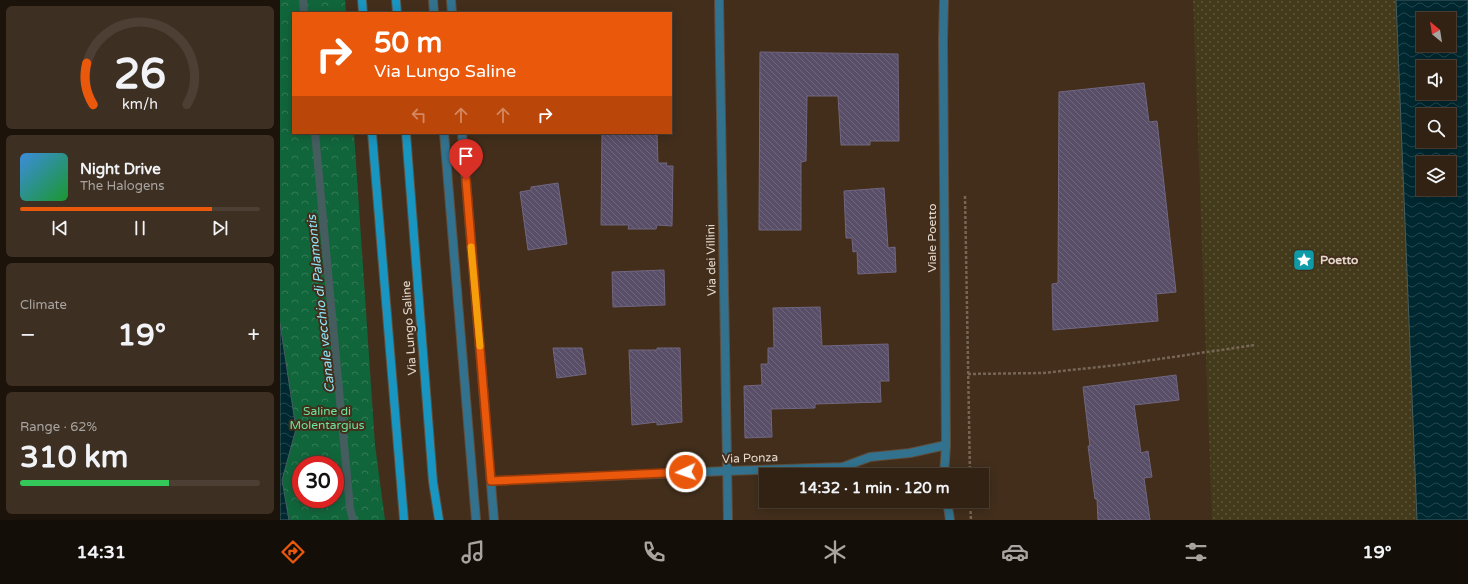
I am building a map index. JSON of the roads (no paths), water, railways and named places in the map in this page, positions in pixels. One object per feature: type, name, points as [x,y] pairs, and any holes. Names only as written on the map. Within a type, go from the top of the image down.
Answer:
[{"type":"main road","points":[[362,0],[363,12]]},
{"type":"main road","points":[[396,0],[397,12]]},
{"type":"main road","name":"Via Lungo Saline","points":[[372,134],[404,520]]},
{"type":"main road","name":"Via Lungo Saline","points":[[406,134],[433,482],[439,520]]},
{"type":"street","points":[[433,0],[434,12]]},
{"type":"street","points":[[451,0],[452,12]]},
{"type":"street","name":"Via dei Villini","points":[[719,0],[728,520]]},
{"type":"street","name":"Viale Poetto","points":[[944,0],[942,39],[946,445],[944,468]]},
{"type":"street","points":[[444,134],[476,520]]},
{"type":"street","points":[[462,134],[494,520]]},
{"type":"street","name":"Via Ponza","points":[[491,481],[843,467],[870,458],[910,453],[946,445]]},
{"type":"street","points":[[948,508],[950,520]]},
{"type":"water","points":[[1396,0],[1468,0],[1468,520],[1417,520]]},
{"type":"water","points":[[280,323],[296,429],[282,480],[289,520],[280,520]]},
{"type":"waterway","name":"Canale vecchio di Palamontis","points":[[303,0],[304,12]]},
{"type":"waterway","name":"Canale vecchio di Palamontis","points":[[315,134],[350,508],[353,520]]},
{"type":"place","name":"Poetto","points":[[1304,260]]},
{"type":"park label","name":"Saline di Molentargius","points":[[327,418]]}]
